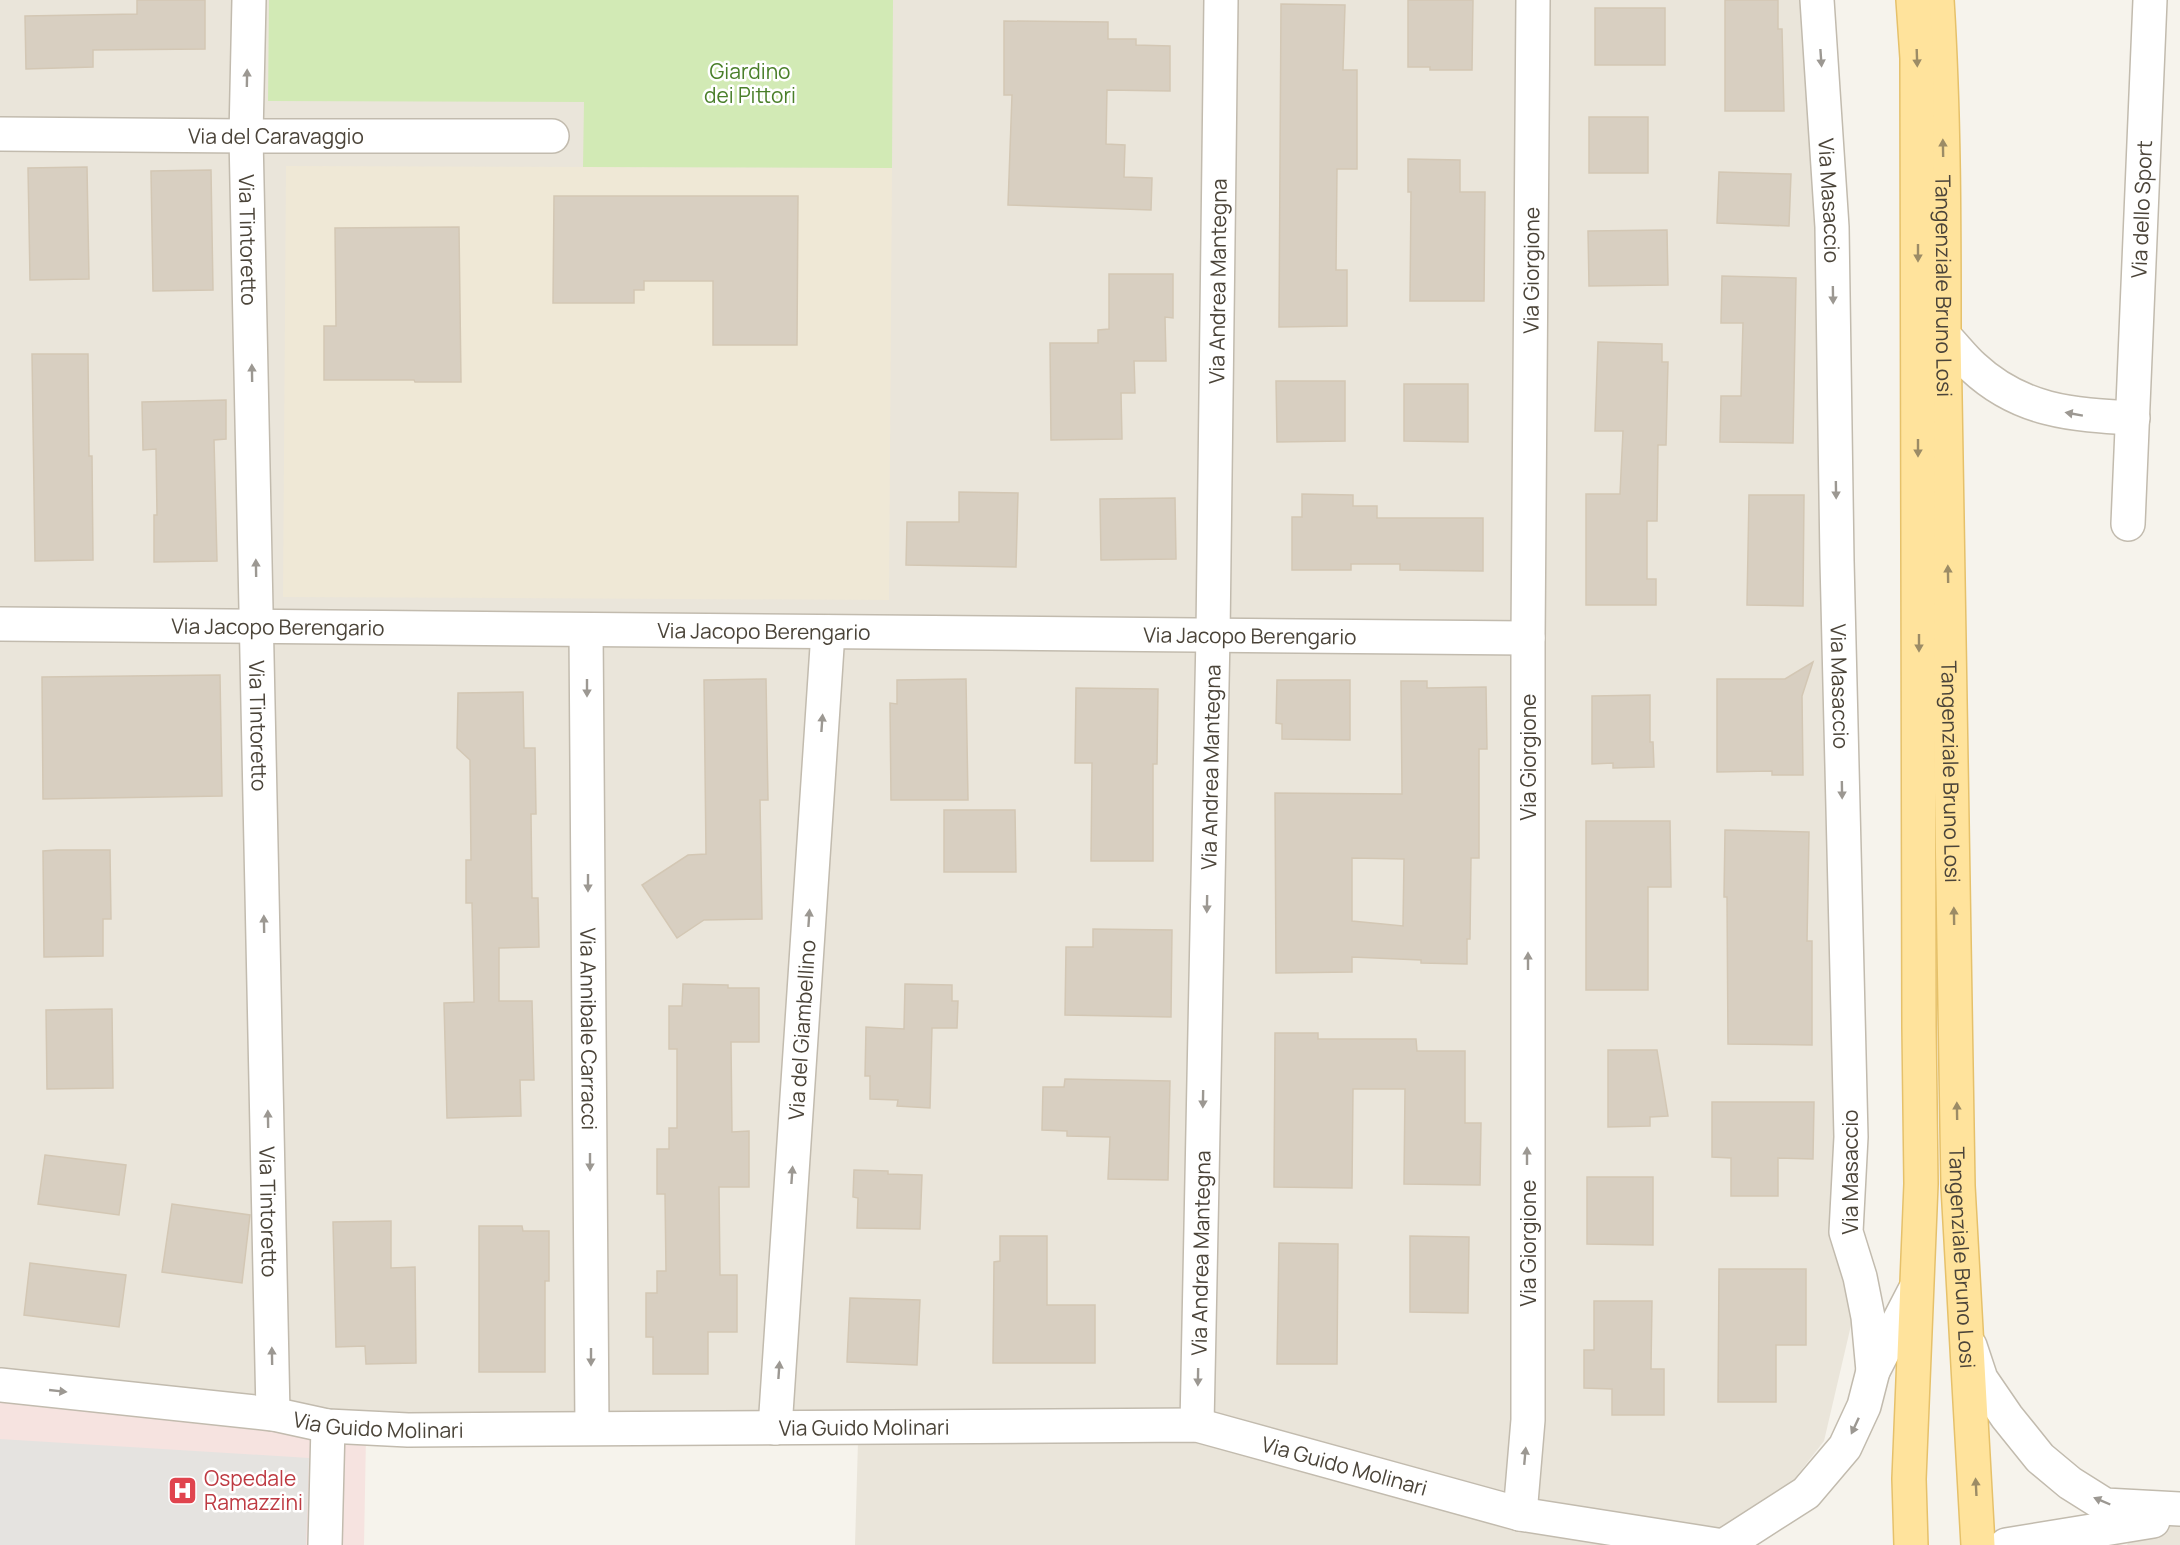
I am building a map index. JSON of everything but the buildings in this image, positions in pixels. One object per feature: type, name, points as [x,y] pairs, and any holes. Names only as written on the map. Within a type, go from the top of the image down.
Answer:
[{"type":"main road","name":"Tangenziale Bruno Losi","points":[[1911,1545],[1909,1479],[1921,1184],[1917,69],[1913,0]]},
{"type":"main road","name":"Tangenziale Bruno Losi","points":[[1937,0],[1941,62],[1958,1174],[1978,1545]]},
{"type":"street","name":"Via Tintoretto","points":[[249,0],[246,136],[273,1414]]},
{"type":"street","name":"Via Andrea Mantegna","points":[[1197,1425],[1221,0]]},
{"type":"street","name":"Via Giorgione","points":[[1520,1514],[1528,1420],[1528,638],[1533,0]]},
{"type":"street","name":"Via Masaccio","points":[[1816,0],[1832,227],[1837,561],[1851,1137],[1846,1232],[1860,1277],[1868,1317],[1874,1371]]},
{"type":"street","name":"Via dello Sport","points":[[2128,524],[2150,0]]},
{"type":"street","name":"Via del Caravaggio","points":[[0,134],[552,136]]},
{"type":"street","points":[[1944,336],[1973,368],[2001,389],[2038,406],[2079,415],[2133,418]]},
{"type":"street","name":"Via Jacopo Berengario","points":[[0,624],[1528,638]]},
{"type":"street","name":"Via Annibale Carracci","points":[[586,630],[591,1428]]},
{"type":"street","name":"Via del Giambellino","points":[[775,1428],[828,632]]},
{"type":"street","points":[[1725,1545],[1806,1493],[1845,1447],[1864,1406],[1874,1371],[1916,1288]]},
{"type":"street","points":[[1967,1337],[1981,1379],[2007,1417],[2040,1458],[2070,1484],[2105,1505],[2180,1509]]},
{"type":"street","name":"Via Guido Molinari","points":[[0,1385],[273,1414],[328,1426],[408,1430],[1197,1425],[1520,1514],[1717,1545]]},
{"type":"street","points":[[325,1545],[328,1426]]},
{"type":"street","points":[[2006,1545],[2180,1519]]},
{"type":"street","points":[[2106,1545],[2114,1539],[2180,1519]]},
{"type":"shaded area","points":[[0,0],[1834,0],[1858,814],[1863,1215],[1852,1321],[1824,1441],[1775,1504],[1704,1545],[855,1545],[858,1441],[0,1391]]},
{"type":"shaded area","points":[[286,166],[892,168],[889,600],[283,597]]},
{"type":"shaded area","name":"Ospedale Ramazzini","points":[[0,1391],[366,1436],[364,1545],[0,1545]]},
{"type":"shaded area","points":[[0,1439],[309,1458],[306,1545],[0,1545]]},
{"type":"shaded area","points":[[2180,1512],[2180,1545],[2127,1545],[2136,1529]]},
{"type":"green space","name":"Giardino dei Pittori","points":[[269,0],[893,0],[892,168],[583,167],[584,102],[268,101]]},
{"type":"place","name":"Ospedale Ramazzini","points":[[183,1490]]}]
